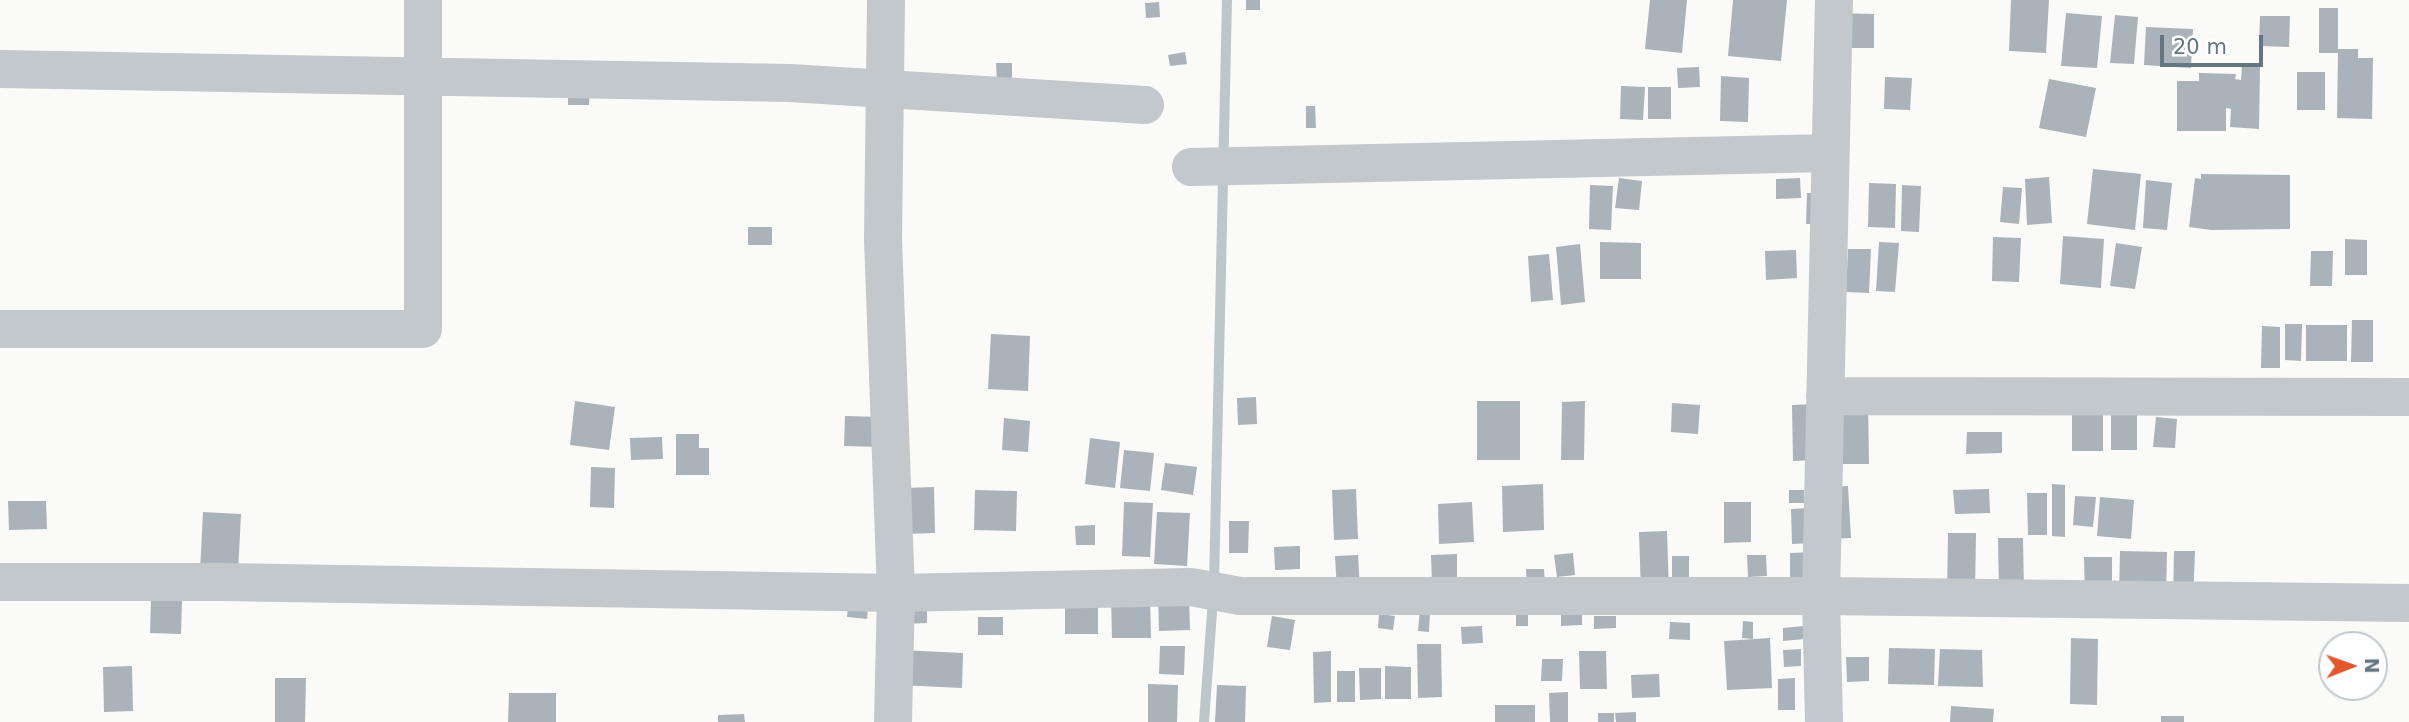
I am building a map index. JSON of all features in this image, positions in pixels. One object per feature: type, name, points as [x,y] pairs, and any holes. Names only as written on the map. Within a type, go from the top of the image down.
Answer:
[{"type":"street","points":[[0,330],[423,329],[423,0]]},
{"type":"street","points":[[886,0],[883,239],[896,593],[893,722]]},
{"type":"street","points":[[1824,722],[1821,596],[1834,0]]},
{"type":"street","points":[[0,69],[790,83],[1145,105]]},
{"type":"street","points":[[1191,167],[1830,153]]},
{"type":"street","points":[[1825,396],[2409,397]]},
{"type":"street","points":[[0,582],[222,582],[896,593],[1191,587],[1240,596],[1821,596],[2409,603]]},
{"type":"building","points":[[1246,0],[1260,0],[1260,10],[1246,10]]},
{"type":"building","points":[[1650,0],[1687,0],[1682,53],[1645,49]]},
{"type":"building","points":[[1733,0],[1787,0],[1781,61],[1728,56]]},
{"type":"building","points":[[2011,0],[2049,0],[2046,53],[2009,51]]},
{"type":"building","points":[[1159,2],[1160,17],[1146,18],[1145,3]]},
{"type":"building","points":[[2319,8],[2338,8],[2338,49],[2358,49],[2358,58],[2373,58],[2372,119],[2337,118],[2338,53],[2319,53]]},
{"type":"building","points":[[1838,13],[1874,14],[1874,48],[1838,48]]},
{"type":"building","points":[[2066,13],[2102,16],[2097,68],[2061,66]]},
{"type":"building","points":[[2115,15],[2138,17],[2134,64],[2110,63]]},
{"type":"building","points":[[2260,16],[2290,16],[2289,47],[2259,46]]},
{"type":"building","points":[[2146,27],[2193,29],[2191,68],[2144,65]]},
{"type":"building","points":[[1185,52],[1187,64],[1170,66],[1168,55]]},
{"type":"building","points":[[996,63],[1012,63],[1012,82],[997,82]]},
{"type":"building","points":[[2242,66],[2260,67],[2259,129],[2230,127],[2231,109],[2226,108],[2226,131],[2177,131],[2177,81],[2199,81],[2199,73],[2236,74],[2235,79],[2241,80]]},
{"type":"building","points":[[1699,67],[1700,87],[1678,88],[1677,68]]},
{"type":"building","points":[[2297,72],[2325,72],[2325,110],[2297,110]]},
{"type":"building","points":[[1721,76],[1749,78],[1748,122],[1720,121]]},
{"type":"building","points":[[1885,77],[1912,78],[1910,110],[1884,109]]},
{"type":"building","points":[[2049,79],[2096,88],[2086,137],[2039,128]]},
{"type":"building","points":[[568,86],[590,86],[589,105],[568,105]]},
{"type":"building","points":[[1621,86],[1645,87],[1643,120],[1620,119]]},
{"type":"building","points":[[1648,87],[1671,87],[1671,119],[1648,119]]},
{"type":"building","points":[[1306,106],[1315,106],[1316,128],[1306,128]]},
{"type":"building","points":[[2093,169],[2141,174],[2135,230],[2087,224]]},
{"type":"building","points":[[2201,174],[2290,175],[2290,229],[2211,230],[2189,227],[2195,178],[2201,179]]},
{"type":"building","points":[[2049,177],[2052,223],[2027,225],[2025,179]]},
{"type":"building","points":[[1619,178],[1642,181],[1639,210],[1615,208]]},
{"type":"building","points":[[1800,178],[1801,198],[1776,199],[1776,179]]},
{"type":"building","points":[[2146,180],[2172,183],[2167,230],[2143,228]]},
{"type":"building","points":[[1869,183],[1896,184],[1895,228],[1868,227]]},
{"type":"building","points":[[1590,185],[1613,186],[1611,230],[1589,229]]},
{"type":"building","points":[[1902,185],[1921,186],[1919,232],[1901,231]]},
{"type":"building","points":[[2003,187],[2022,188],[2019,224],[2000,222]]},
{"type":"building","points":[[1807,193],[1822,193],[1821,224],[1806,224]]},
{"type":"building","points":[[748,227],[772,227],[772,245],[748,245]]},
{"type":"building","points":[[2063,236],[2104,239],[2101,288],[2060,284]]},
{"type":"building","points":[[1993,237],[2021,238],[2019,282],[1992,281]]},
{"type":"building","points":[[2345,239],[2367,240],[2367,275],[2345,275]]},
{"type":"building","points":[[1600,242],[1641,243],[1641,279],[1600,279]]},
{"type":"building","points":[[1879,242],[1899,243],[1895,292],[1876,291]]},
{"type":"building","points":[[2116,243],[2142,247],[2135,289],[2110,286]]},
{"type":"building","points":[[1580,244],[1585,302],[1561,305],[1556,247]]},
{"type":"building","points":[[1848,249],[1871,249],[1869,293],[1846,292]]},
{"type":"building","points":[[1796,250],[1797,278],[1766,280],[1765,251]]},
{"type":"building","points":[[2311,251],[2333,251],[2332,286],[2310,286]]},
{"type":"building","points":[[1549,254],[1553,300],[1531,302],[1528,256]]},
{"type":"building","points":[[2352,320],[2373,320],[2373,362],[2351,362]]},
{"type":"building","points":[[2285,324],[2302,324],[2301,361],[2285,360]]},
{"type":"building","points":[[2306,325],[2347,325],[2347,361],[2306,361]]},
{"type":"building","points":[[2262,326],[2280,327],[2280,368],[2261,368]]},
{"type":"building","points":[[991,334],[1030,336],[1028,391],[988,389]]},
{"type":"building","points":[[1256,397],[1257,424],[1238,425],[1237,398]]},
{"type":"building","points":[[575,401],[615,407],[609,450],[570,445]]},
{"type":"building","points":[[1477,401],[1520,401],[1520,460],[1477,460]]},
{"type":"building","points":[[1585,401],[1584,460],[1561,460],[1562,402]]},
{"type":"building","points":[[1868,401],[1869,464],[1843,464],[1842,402]]},
{"type":"building","points":[[1672,403],[1700,405],[1698,434],[1671,432]]},
{"type":"building","points":[[1814,404],[1815,460],[1793,461],[1792,405]]},
{"type":"building","points":[[2072,406],[2103,406],[2103,451],[2072,451]]},
{"type":"building","points":[[2111,406],[2137,406],[2137,450],[2111,450]]},
{"type":"building","points":[[845,416],[880,417],[879,447],[844,446]]},
{"type":"building","points":[[2156,417],[2177,419],[2175,448],[2153,447]]},
{"type":"building","points":[[1004,418],[1030,421],[1028,452],[1002,450]]},
{"type":"building","points":[[1967,432],[2002,432],[2002,453],[1966,454]]},
{"type":"building","points":[[676,434],[699,434],[699,448],[709,448],[709,475],[676,475]]},
{"type":"building","points":[[662,437],[663,459],[631,460],[630,438]]},
{"type":"building","points":[[1090,438],[1120,442],[1115,488],[1085,484]]},
{"type":"building","points":[[1124,450],[1154,453],[1150,491],[1120,488]]},
{"type":"building","points":[[1165,463],[1197,467],[1193,495],[1161,490]]},
{"type":"building","points":[[591,467],[615,468],[614,508],[590,507]]},
{"type":"building","points":[[1543,484],[1544,530],[1503,532],[1502,486]]},
{"type":"building","points":[[2052,484],[2065,485],[2065,537],[2052,536]]},
{"type":"building","points":[[1848,486],[1851,538],[1828,539],[1826,487]]},
{"type":"building","points":[[934,487],[935,533],[904,534],[904,488]]},
{"type":"building","points":[[1356,489],[1358,539],[1334,540],[1332,490]]},
{"type":"building","points":[[1989,489],[1990,513],[1955,514],[1953,490]]},
{"type":"building","points":[[975,490],[1017,491],[1016,531],[974,530]]},
{"type":"building","points":[[1789,490],[1804,490],[1804,503],[1789,503]]},
{"type":"building","points":[[2027,493],[2047,493],[2047,535],[2028,535]]},
{"type":"building","points":[[2075,496],[2096,497],[2093,527],[2073,525]]},
{"type":"building","points":[[2100,497],[2134,500],[2131,539],[2097,536]]},
{"type":"building","points":[[8,501],[46,501],[47,529],[9,530]]},
{"type":"building","points":[[1124,502],[1153,503],[1150,557],[1122,556]]},
{"type":"building","points":[[1472,502],[1474,542],[1439,544],[1438,504]]},
{"type":"building","points":[[1724,502],[1751,502],[1751,542],[1724,543]]},
{"type":"building","points":[[1810,508],[1811,543],[1792,544],[1791,509]]},
{"type":"building","points":[[203,512],[241,514],[238,573],[200,571]]},
{"type":"building","points":[[1157,512],[1190,513],[1187,566],[1154,564]]},
{"type":"building","points":[[1229,521],[1249,521],[1248,553],[1229,553]]},
{"type":"building","points":[[1095,525],[1095,545],[1076,545],[1075,526]]},
{"type":"building","points":[[1667,531],[1669,592],[1641,593],[1639,532]]},
{"type":"building","points":[[1948,533],[1976,533],[1975,593],[1947,593]]},
{"type":"building","points":[[1998,538],[2023,538],[2024,594],[1999,594]]},
{"type":"building","points":[[1300,546],[1300,569],[1275,570],[1274,547]]},
{"type":"building","points":[[2120,551],[2167,552],[2166,596],[2119,596]]},
{"type":"building","points":[[2174,551],[2195,551],[2193,600],[2173,599]]},
{"type":"building","points":[[1817,552],[1817,594],[1790,595],[1790,553]]},
{"type":"building","points":[[1573,553],[1575,575],[1557,577],[1554,555]]},
{"type":"building","points":[[1457,554],[1457,583],[1432,584],[1431,555]]},
{"type":"building","points":[[1358,555],[1360,589],[1337,590],[1335,556]]},
{"type":"building","points":[[1747,555],[1766,555],[1767,576],[1748,577]]},
{"type":"building","points":[[1672,556],[1689,556],[1689,581],[1672,581]]},
{"type":"building","points":[[2084,557],[2112,557],[2112,598],[2085,598]]},
{"type":"building","points":[[1526,569],[1544,569],[1545,586],[1527,587]]},
{"type":"building","points":[[1098,595],[1098,634],[1065,634],[1065,596]]},
{"type":"building","points":[[1158,595],[1189,595],[1190,630],[1159,631]]},
{"type":"building","points":[[1111,596],[1150,596],[1151,638],[1112,638]]},
{"type":"building","points":[[849,597],[869,598],[867,619],[847,617]]},
{"type":"building","points":[[927,598],[927,623],[902,624]]},
{"type":"building","points":[[151,599],[182,600],[181,634],[150,633]]},
{"type":"building","points":[[1420,610],[1430,611],[1429,632],[1418,631]]},
{"type":"building","points":[[1582,613],[1582,625],[1561,626],[1561,614]]},
{"type":"building","points":[[1379,614],[1395,616],[1393,630],[1378,628]]},
{"type":"building","points":[[1516,614],[1528,614],[1528,626],[1516,626]]},
{"type":"building","points":[[1272,616],[1295,620],[1290,650],[1267,647]]},
{"type":"building","points":[[1594,616],[1616,616],[1616,628],[1594,629]]},
{"type":"building","points":[[978,617],[1003,617],[1003,635],[978,635]]},
{"type":"building","points":[[1743,621],[1753,622],[1753,639],[1742,638]]},
{"type":"building","points":[[1670,622],[1690,623],[1690,640],[1669,639]]},
{"type":"building","points":[[1482,626],[1483,643],[1462,644],[1461,627]]},
{"type":"building","points":[[1803,626],[1804,639],[1783,641],[1783,628]]},
{"type":"building","points":[[1770,638],[1772,688],[1727,690],[1724,641]]},
{"type":"building","points":[[2071,638],[2098,639],[2097,705],[2070,704]]},
{"type":"building","points":[[1417,644],[1441,644],[1442,697],[1418,698]]},
{"type":"building","points":[[1160,646],[1185,646],[1184,675],[1159,674]]},
{"type":"building","points":[[1889,648],[1935,649],[1934,685],[1888,684]]},
{"type":"building","points":[[1801,649],[1801,666],[1784,667],[1783,650]]},
{"type":"building","points":[[1940,649],[1982,650],[1983,687],[1938,686]]},
{"type":"building","points":[[900,650],[963,653],[962,688],[899,685]]},
{"type":"building","points":[[1331,651],[1331,702],[1314,703],[1313,652]]},
{"type":"building","points":[[1579,651],[1606,651],[1607,689],[1580,689]]},
{"type":"building","points":[[1846,657],[1869,657],[1869,681],[1847,682]]},
{"type":"building","points":[[1542,659],[1563,659],[1562,681],[1541,681]]},
{"type":"building","points":[[132,666],[133,711],[104,712],[103,667]]},
{"type":"building","points":[[1385,666],[1411,667],[1411,699],[1385,699]]},
{"type":"building","points":[[1359,668],[1381,668],[1381,699],[1360,700]]},
{"type":"building","points":[[1337,671],[1355,671],[1355,702],[1337,702]]},
{"type":"building","points":[[1659,674],[1660,697],[1632,698],[1631,675]]},
{"type":"building","points":[[275,678],[306,678],[305,722],[275,722]]},
{"type":"building","points":[[1795,678],[1795,710],[1778,710],[1778,679]]},
{"type":"building","points":[[1148,684],[1178,685],[1177,722],[1148,722]]},
{"type":"building","points":[[1217,685],[1246,686],[1245,722],[1215,722]]},
{"type":"building","points":[[1568,692],[1568,722],[1550,722],[1549,693]]},
{"type":"building","points":[[509,693],[556,693],[556,722],[508,722]]},
{"type":"building","points":[[1495,705],[1535,705],[1535,722],[1495,722]]},
{"type":"building","points":[[1951,706],[1994,709],[1993,722],[1950,722]]},
{"type":"building","points":[[1636,712],[1636,722],[1616,722],[1615,713]]},
{"type":"building","points":[[1598,713],[1614,713],[1614,722],[1598,722]]},
{"type":"building","points":[[744,714],[745,722],[718,722],[718,715]]},
{"type":"building","points":[[2161,716],[2184,716],[2184,722],[2161,722]]},
{"type":"waterway","points":[[1214,583],[1227,0]]},
{"type":"waterway","points":[[1204,722],[1213,599]]}]
